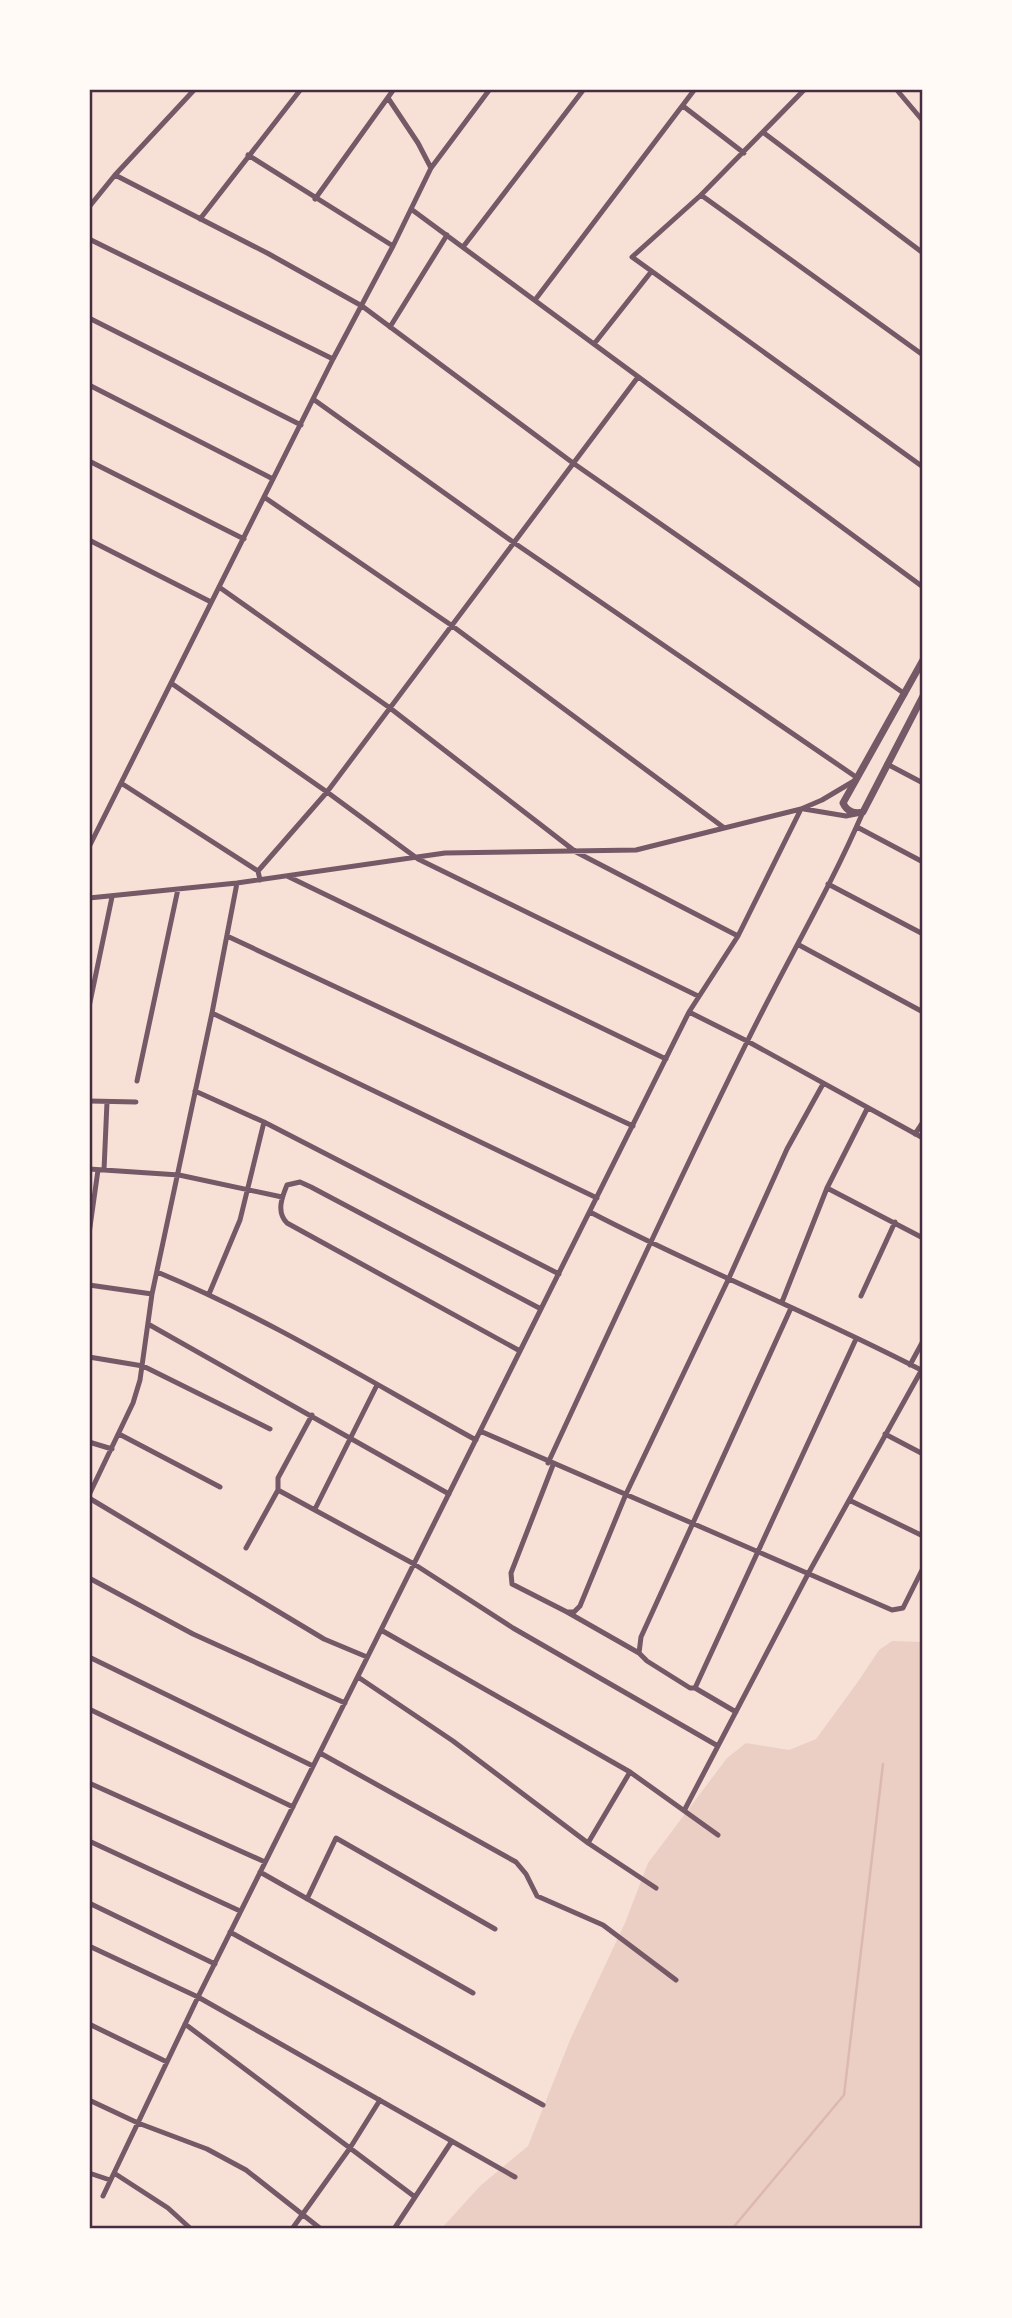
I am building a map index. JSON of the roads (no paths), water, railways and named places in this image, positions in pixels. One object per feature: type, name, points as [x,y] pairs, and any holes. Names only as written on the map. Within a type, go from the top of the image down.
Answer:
[{"type":"street","points":[[89,207],[195,89]]},
{"type":"street","points":[[200,219],[301,89]]},
{"type":"street","points":[[315,198],[394,89]]},
{"type":"street","points":[[89,847],[431,168],[490,89]]},
{"type":"street","points":[[463,247],[584,89]]},
{"type":"street","points":[[534,300],[695,89]]},
{"type":"street","points":[[896,89],[923,121]]},
{"type":"street","points":[[802,90],[744,153],[632,257],[923,467]]},
{"type":"street","points":[[388,98],[431,168]]},
{"type":"street","points":[[683,106],[744,153]]},
{"type":"street","points":[[764,133],[923,253]]},
{"type":"street","points":[[248,155],[393,246]]},
{"type":"street","points":[[116,175],[269,254],[362,306],[573,463],[905,694]]},
{"type":"street","points":[[701,195],[923,355]]},
{"type":"street","points":[[411,209],[923,587]]},
{"type":"street","points":[[390,327],[447,235]]},
{"type":"street","points":[[89,239],[333,359]]},
{"type":"street","points":[[594,344],[651,272]]},
{"type":"street","points":[[89,318],[301,425]]},
{"type":"street","points":[[258,871],[327,792],[638,376]]},
{"type":"street","points":[[89,385],[273,479]]},
{"type":"street","points":[[313,400],[855,779]]},
{"type":"street","points":[[89,461],[244,539]]},
{"type":"street","points":[[264,497],[451,625],[723,827]]},
{"type":"street","points":[[89,540],[211,603]]},
{"type":"street","points":[[219,587],[390,708],[576,852],[738,936]]},
{"type":"street","points":[[860,813],[845,808],[843,803],[923,660]]},
{"type":"street","points":[[171,683],[418,859],[698,996]]},
{"type":"street","points":[[736,1712],[691,1688],[639,1653],[567,1612],[518,1589],[510,1581],[511,1573],[551,1464],[649,1243],[747,1041],[799,945],[857,827],[860,813],[922,701]]},
{"type":"street","points":[[887,764],[923,783]]},
{"type":"street","points":[[103,2196],[240,1911],[698,996],[738,936],[801,809],[855,779]]},
{"type":"street","points":[[121,783],[258,871],[260,880]]},
{"type":"street","points":[[89,898],[237,883],[445,853],[636,850],[801,809],[846,816],[860,813]]},
{"type":"street","points":[[857,827],[923,862]]},
{"type":"street","points":[[287,876],[666,1059]]},
{"type":"street","points":[[237,883],[152,1294],[143,1366],[133,1403],[89,1496],[324,1639],[367,1657]]},
{"type":"street","points":[[828,884],[923,934]]},
{"type":"street","points":[[137,1081],[178,889]]},
{"type":"street","points":[[89,1007],[112,897]]},
{"type":"street","points":[[227,936],[633,1126]]},
{"type":"street","points":[[799,945],[923,1012]]},
{"type":"street","points":[[690,1012],[923,1138]]},
{"type":"street","points":[[212,1013],[597,1198]]},
{"type":"street","points":[[567,1612],[574,1612],[580,1606],[626,1494],[787,1149],[823,1084]]},
{"type":"street","points":[[195,1091],[264,1122],[559,1274]]},
{"type":"street","points":[[89,1101],[136,1102]]},
{"type":"street","points":[[89,1234],[101,1170],[107,1102]]},
{"type":"street","points":[[782,1302],[827,1188],[867,1109]]},
{"type":"street","points":[[209,1294],[233,1240],[264,1122]]},
{"type":"street","points":[[915,1134],[923,1122]]},
{"type":"street","points":[[89,1169],[178,1175],[282,1197]]},
{"type":"street","points":[[520,1351],[287,1223],[281,1213],[282,1197],[287,1185],[300,1182],[541,1308]]},
{"type":"street","points":[[827,1188],[923,1238]]},
{"type":"street","points":[[590,1212],[649,1243],[782,1302],[922,1371],[808,1574],[685,1810]]},
{"type":"street","points":[[861,1296],[895,1222]]},
{"type":"street","points":[[158,1272],[265,1322],[476,1440]]},
{"type":"street","points":[[89,1285],[152,1294]]},
{"type":"street","points":[[639,1653],[641,1637],[791,1308]]},
{"type":"street","points":[[148,1324],[449,1494]]},
{"type":"street","points":[[695,1688],[856,1339]]},
{"type":"street","points":[[910,1365],[923,1341]]},
{"type":"street","points":[[89,1357],[143,1366],[270,1429]]},
{"type":"street","points":[[315,1509],[377,1385]]},
{"type":"street","points":[[312,1415],[278,1478],[278,1490],[414,1564],[513,1628],[718,1746]]},
{"type":"street","points":[[480,1431],[892,1610],[903,1608],[923,1568]]},
{"type":"street","points":[[119,1434],[220,1487]]},
{"type":"street","points":[[885,1434],[923,1454]]},
{"type":"street","points":[[89,1442],[112,1449]]},
{"type":"street","points":[[246,1548],[278,1490]]},
{"type":"street","points":[[849,1500],[923,1536]]},
{"type":"street","points":[[89,1578],[193,1634],[345,1703]]},
{"type":"street","points":[[381,1630],[631,1772],[718,1835]]},
{"type":"street","points":[[89,1657],[313,1766]]},
{"type":"street","points":[[358,1677],[453,1741],[588,1843],[656,1888]]},
{"type":"street","points":[[89,1709],[293,1807]]},
{"type":"street","points":[[320,1753],[516,1862],[526,1874],[537,1896],[603,1925],[676,1980]]},
{"type":"street","points":[[588,1843],[631,1772]]},
{"type":"street","points":[[89,1783],[265,1862]]},
{"type":"street","points":[[307,1899],[336,1838],[495,1929]]},
{"type":"street","points":[[89,1842],[240,1911]]},
{"type":"street","points":[[260,1871],[473,1993]]},
{"type":"street","points":[[89,1903],[215,1964]]},
{"type":"street","points":[[230,1932],[543,2105]]},
{"type":"street","points":[[89,1946],[198,1997],[516,2177]]},
{"type":"street","points":[[89,2024],[167,2062]]},
{"type":"street","points":[[185,2024],[415,2197]]},
{"type":"street","points":[[89,2100],[138,2123],[207,2149],[246,2170],[321,2229]]},
{"type":"street","points":[[292,2229],[350,2148],[380,2100]]},
{"type":"street","points":[[394,2229],[452,2141]]},
{"type":"street","points":[[89,2173],[110,2180]]},
{"type":"street","points":[[114,2174],[168,2207],[191,2229]]},
{"type":"waterway","points":[[732,2229],[844,2095],[883,1764]]}]
